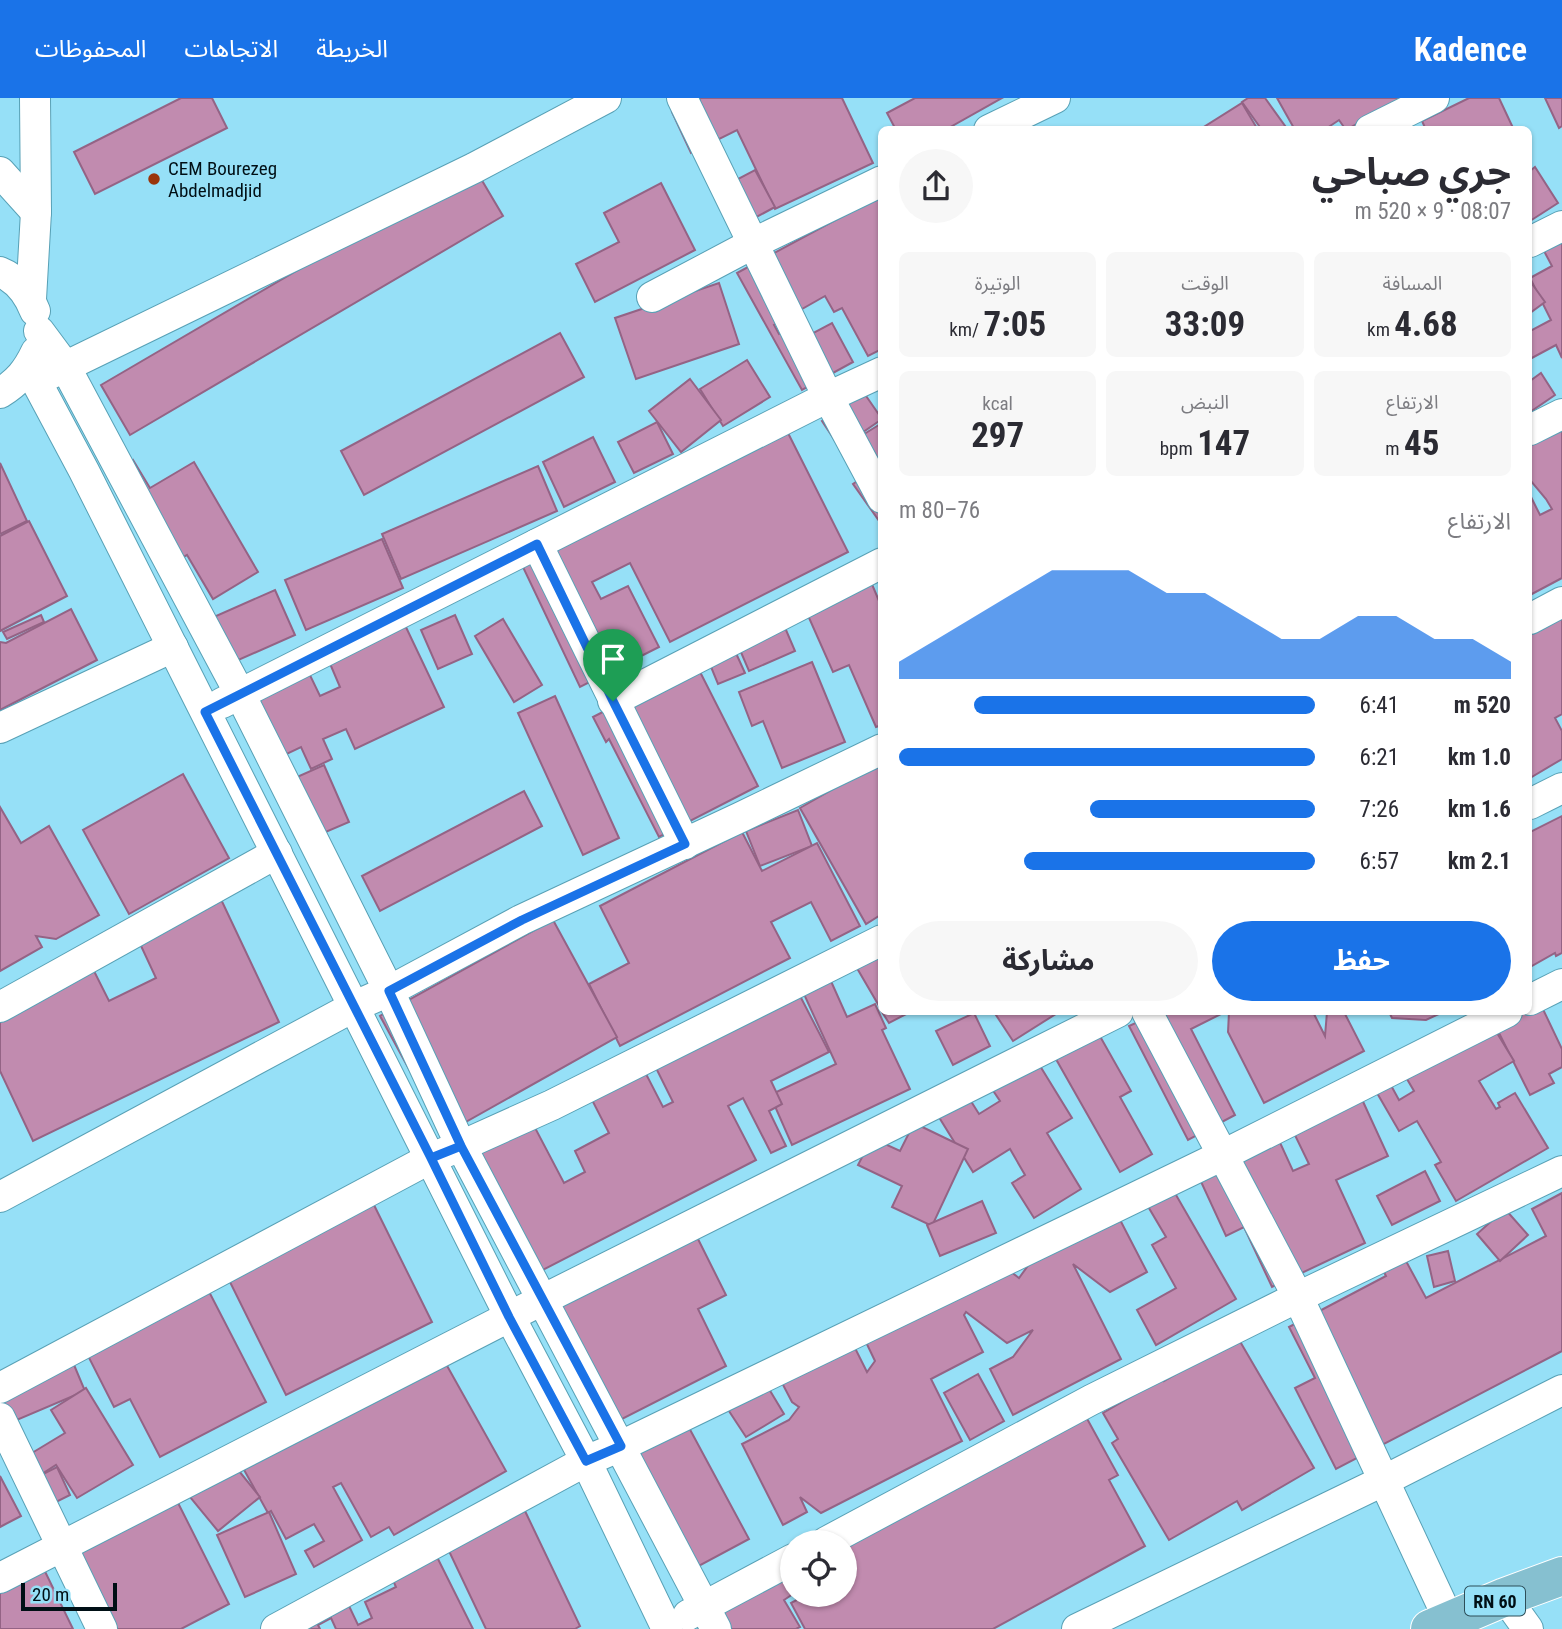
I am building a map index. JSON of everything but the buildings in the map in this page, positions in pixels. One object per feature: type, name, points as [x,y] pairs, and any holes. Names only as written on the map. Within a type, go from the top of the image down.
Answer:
[{"type":"main road","name":"RN 60","points":[[1439,1624],[1562,1576]]},
{"type":"street","points":[[31,299],[36,212],[35,98]]},
{"type":"street","points":[[0,393],[32,376],[65,366],[474,167],[606,98]]},
{"type":"street","points":[[682,98],[828,397],[878,491]]},
{"type":"street","points":[[997,126],[1055,98]]},
{"type":"street","points":[[1378,126],[1434,98]]},
{"type":"street","points":[[0,172],[36,212]]},
{"type":"street","points":[[652,297],[754,243],[878,183]]},
{"type":"street","points":[[1532,241],[1562,226]]},
{"type":"street","points":[[0,272],[19,284],[31,299],[37,314],[40,331],[32,376],[355,1006],[509,1317],[586,1461],[665,1628],[710,1618],[780,1568]]},
{"type":"street","points":[[40,331],[65,366],[240,694],[389,991],[461,1146],[710,1618]]},
{"type":"street","points":[[205,712],[878,374]]},
{"type":"street","points":[[1532,429],[1562,414]]},
{"type":"street","points":[[537,544],[685,844]]},
{"type":"street","points":[[613,701],[878,565]]},
{"type":"street","points":[[1532,618],[1562,602]]},
{"type":"street","points":[[0,728],[173,647]]},
{"type":"street","points":[[0,1197],[355,1006],[389,991],[522,920],[878,751]]},
{"type":"street","points":[[1532,803],[1562,788]]},
{"type":"street","points":[[0,1006],[277,853]]},
{"type":"street","points":[[0,1388],[431,1158],[552,1105],[878,942]]},
{"type":"street","points":[[1532,999],[1562,984]]},
{"type":"street","points":[[0,1578],[544,1299],[1112,1015]]},
{"type":"street","points":[[1149,1015],[1298,1297],[1385,1480],[1439,1624]]},
{"type":"street","points":[[276,1629],[586,1461],[1223,1155],[1501,1015]]},
{"type":"street","points":[[848,1530],[1091,1400],[1298,1297],[1562,1171]]},
{"type":"street","points":[[1077,1629],[1385,1480],[1562,1390]]},
{"type":"street","points":[[0,1418],[102,1629]]},
{"type":"street","points":[[1505,1597],[1528,1629]]},
{"type":"place","name":"CEM Bourezeg Abdelmadjid","points":[[154,179]]},
{"type":"route","points":[[613,701],[537,544],[205,712],[431,1158],[461,1146],[621,1446],[586,1461],[509,1317],[431,1158],[461,1146],[389,991],[522,920],[685,844],[613,701]]}]
